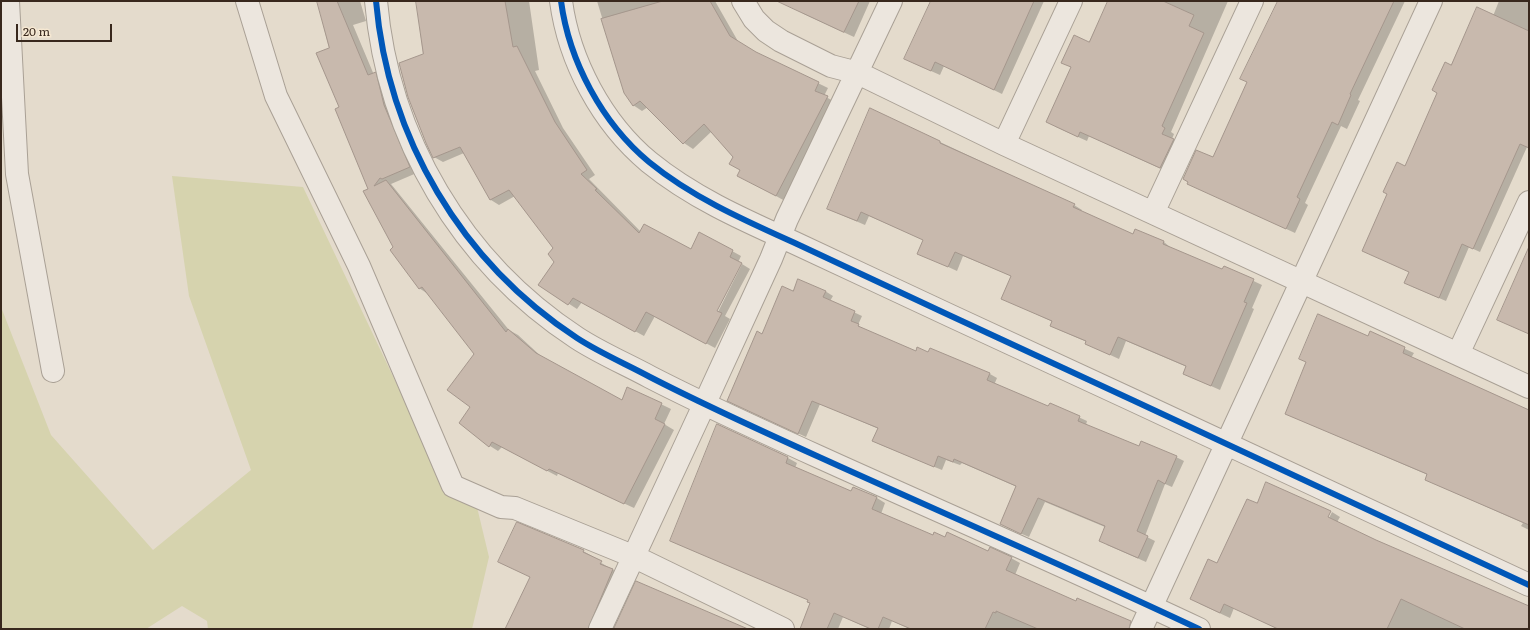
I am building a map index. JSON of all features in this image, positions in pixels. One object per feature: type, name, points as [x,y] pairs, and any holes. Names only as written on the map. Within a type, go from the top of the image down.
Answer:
[{"type":"street","points":[[8,1],[17,174],[53,371]]},
{"type":"street","points":[[247,1],[276,96],[359,266],[453,486],[501,506],[516,508],[635,557],[783,629]]},
{"type":"street","points":[[376,1],[385,64],[396,104],[411,143],[429,181],[449,212],[479,252],[515,289],[543,313],[578,338],[704,405],[1199,629]]},
{"type":"street","points":[[561,1],[571,44],[583,74],[600,106],[622,135],[647,160],[675,182],[706,200],[780,237],[1228,443],[1529,586]]},
{"type":"street","points":[[742,1],[754,19],[766,31],[781,41],[831,66],[858,73],[1004,144],[1529,387]]},
{"type":"street","points":[[600,629],[635,557],[790,212],[858,73],[891,1]]},
{"type":"street","points":[[1004,144],[1071,1]]},
{"type":"street","points":[[1152,213],[1252,1]]},
{"type":"street","points":[[1141,629],[1228,443],[1300,282],[1430,1]]},
{"type":"street","points":[[1458,354],[1529,202]]},
{"type":"shaded area","points":[[172,176],[303,187],[447,490],[476,503],[489,557],[472,629],[208,629],[207,621],[182,606],[146,629],[1,629],[1,307],[51,435],[153,550],[251,470],[189,296]]},
{"type":"building","points":[[317,1],[337,1],[368,75],[376,72],[384,105],[410,167],[382,179],[380,178],[374,186],[386,180],[506,332],[508,329],[536,353],[622,400],[627,387],[662,403],[655,419],[665,424],[624,504],[549,469],[547,471],[492,442],[489,447],[459,423],[470,407],[447,390],[474,354],[422,287],[419,289],[390,250],[393,247],[363,191],[368,189],[335,109],[339,107],[316,53],[329,48]]},
{"type":"building","points":[[416,1],[505,1],[513,47],[517,46],[555,122],[587,170],[581,174],[597,189],[595,190],[639,233],[644,224],[691,249],[699,232],[733,250],[730,257],[742,263],[717,311],[722,313],[706,344],[646,312],[635,332],[573,298],[568,305],[538,285],[554,262],[548,254],[553,248],[509,190],[490,200],[460,147],[433,158],[426,143],[408,97],[399,63],[423,54]]},
{"type":"building","points":[[663,1],[710,1],[730,36],[756,52],[819,82],[815,91],[828,96],[776,196],[737,176],[740,170],[729,164],[733,157],[704,124],[683,144],[640,101],[633,106],[624,93],[601,19]]},
{"type":"building","points":[[777,1],[859,1],[844,32]]},
{"type":"building","points":[[931,1],[1034,1],[994,90],[935,62],[931,71],[904,59]]},
{"type":"building","points":[[1108,1],[1163,1],[1194,15],[1189,26],[1204,33],[1162,126],[1165,128],[1162,134],[1174,139],[1160,168],[1080,132],[1078,137],[1046,122],[1071,67],[1061,63],[1074,35],[1089,42]]},
{"type":"building","points":[[1278,1],[1394,1],[1350,94],[1351,95],[1338,125],[1332,122],[1297,197],[1300,199],[1286,229],[1187,184],[1188,182],[1183,179],[1196,150],[1213,157],[1247,82],[1240,79]]},
{"type":"building","points":[[1477,7],[1529,31],[1529,148],[1520,144],[1473,249],[1462,244],[1439,298],[1404,283],[1409,272],[1362,251],[1387,194],[1383,192],[1397,162],[1405,166],[1437,93],[1432,90],[1445,62],[1451,65]]},
{"type":"building","points":[[870,108],[940,141],[940,143],[1075,204],[1073,207],[1133,234],[1135,229],[1164,241],[1163,244],[1222,269],[1224,266],[1254,279],[1244,302],[1247,303],[1211,386],[1183,374],[1186,366],[1118,337],[1110,355],[1085,344],[1086,341],[1050,326],[1052,321],[1001,299],[1011,276],[955,252],[948,267],[917,254],[923,240],[861,212],[857,221],[827,209]]},
{"type":"building","points":[[1529,247],[1529,334],[1497,320]]},
{"type":"building","points":[[798,279],[826,291],[823,297],[855,311],[851,321],[859,324],[858,326],[916,351],[917,347],[928,352],[930,348],[990,373],[987,380],[1048,406],[1050,403],[1080,416],[1078,421],[1139,446],[1141,441],[1177,456],[1165,484],[1158,480],[1137,531],[1148,536],[1138,558],[1099,541],[1105,526],[1038,498],[1021,534],[1000,524],[1016,486],[954,459],[953,462],[938,456],[934,467],[872,441],[878,428],[812,401],[798,434],[727,401],[757,331],[762,334],[782,286],[793,291]]},
{"type":"building","points":[[1318,314],[1368,336],[1370,331],[1405,347],[1403,353],[1529,410],[1529,525],[1425,480],[1427,474],[1285,414],[1306,362],[1299,359]]},
{"type":"building","points":[[717,424],[788,457],[786,463],[851,491],[853,487],[877,497],[872,509],[933,535],[934,532],[945,537],[947,532],[988,551],[990,547],[1012,557],[1006,570],[1076,601],[1077,598],[1131,621],[1129,629],[1038,629],[996,611],[996,613],[993,612],[985,629],[911,629],[883,617],[878,629],[871,629],[834,613],[827,629],[800,629],[810,603],[807,602],[808,600],[670,541]]},
{"type":"building","points":[[1266,482],[1331,511],[1328,517],[1376,540],[1529,606],[1529,629],[1465,629],[1401,599],[1387,629],[1278,629],[1224,604],[1220,613],[1190,599],[1208,559],[1217,563],[1247,499],[1257,503]]},
{"type":"building","points":[[517,522],[584,550],[583,552],[602,561],[600,564],[613,569],[588,629],[505,629],[530,577],[498,562]]},
{"type":"building","points":[[636,581],[748,629],[614,629]]},
{"type":"cycle path","points":[[376,1],[383,52],[396,101],[414,148],[438,192],[466,234],[498,273],[536,307],[577,338],[613,358],[744,423],[1199,629]]},
{"type":"cycle path","points":[[561,1],[565,24],[580,68],[590,89],[603,110],[632,146],[649,162],[666,175],[702,198],[759,227],[1529,585]]}]
